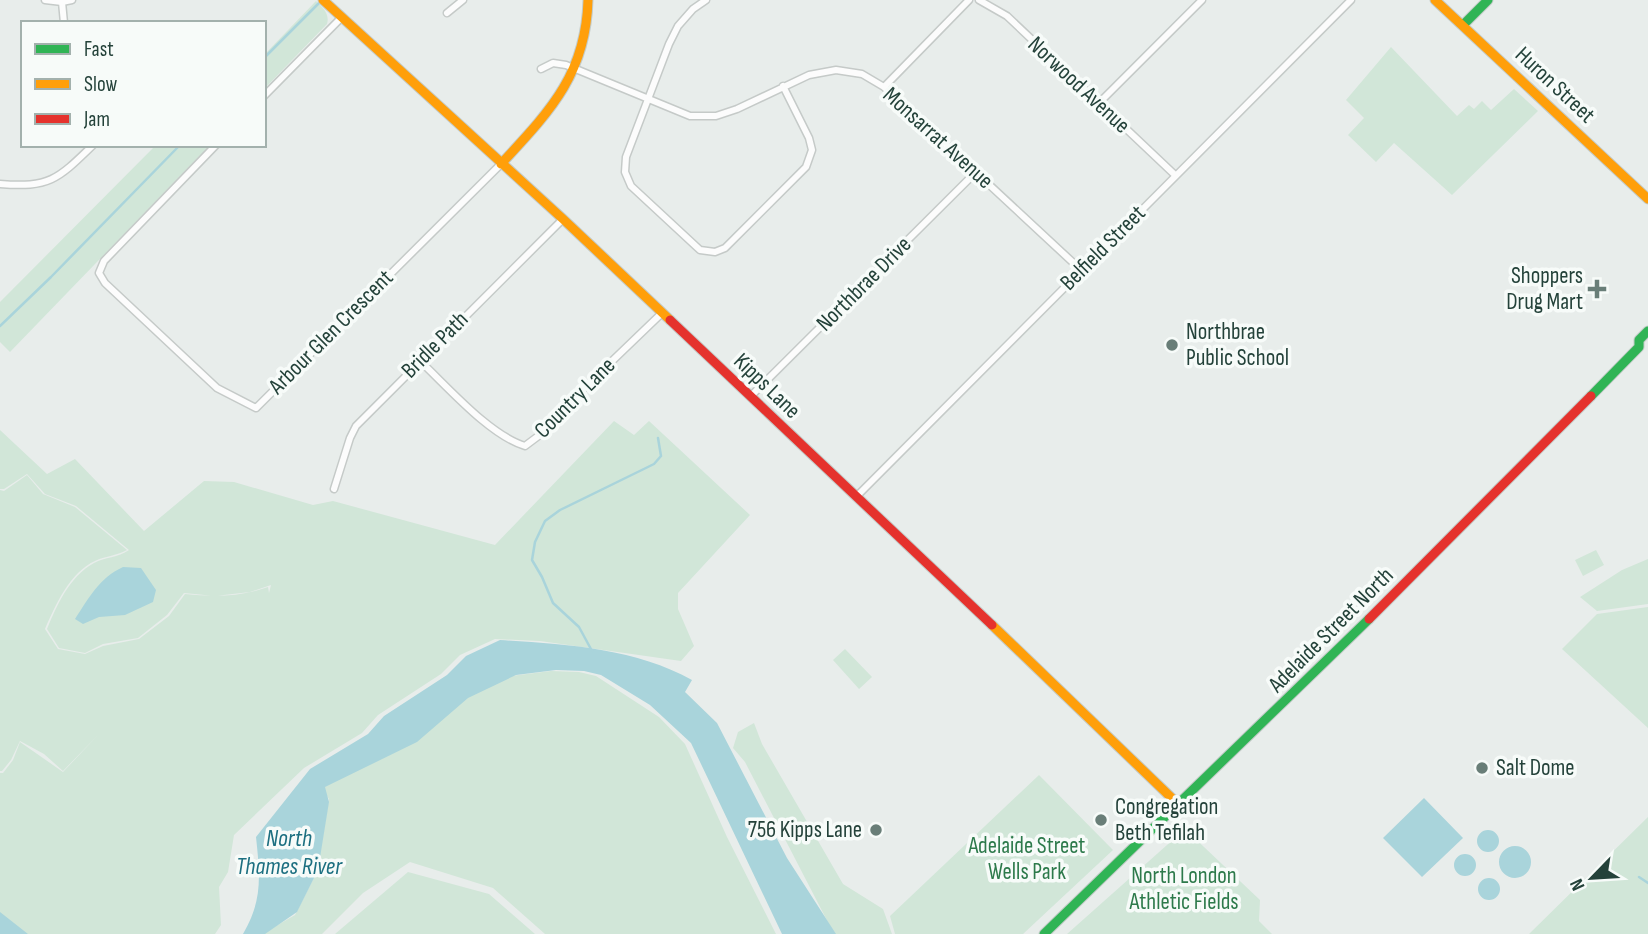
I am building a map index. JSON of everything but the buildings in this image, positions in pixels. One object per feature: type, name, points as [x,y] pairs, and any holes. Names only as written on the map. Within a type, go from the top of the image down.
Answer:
[{"type":"street","points":[[45,0],[72,0]]},
{"type":"street","name":"Kipps Lane","points":[[323,0],[563,219],[1179,805]]},
{"type":"street","points":[[447,13],[463,0]]},
{"type":"street","points":[[501,164],[564,92],[585,40],[588,0]]},
{"type":"street","points":[[706,0],[693,9],[678,26],[647,99],[626,157],[625,172],[631,186],[701,250],[715,252],[725,248],[806,167],[811,150],[809,138],[783,86]]},
{"type":"street","points":[[884,88],[969,0]]},
{"type":"street","name":"Norwood Avenue","points":[[979,0],[1007,16],[1175,175]]},
{"type":"street","points":[[1099,103],[1202,0]]},
{"type":"street","name":"Belfield Street","points":[[856,497],[1351,0]]},
{"type":"street","name":"Huron Street","points":[[1435,0],[1648,200]]},
{"type":"street","points":[[1463,25],[1488,0]]},
{"type":"street","points":[[62,2],[64,21]]},
{"type":"street","points":[[266,94],[342,17]]},
{"type":"street","points":[[541,69],[553,63],[575,68]]},
{"type":"street","name":"Monsarrat Avenue","points":[[575,68],[690,116],[716,116],[737,109],[810,75],[835,70],[862,74],[884,88],[1081,270]]},
{"type":"street","points":[[0,184],[26,186],[47,182],[62,175],[91,147]]},
{"type":"street","name":"Arbour Glen Crescent","points":[[214,147],[104,261],[99,273],[105,283],[217,388],[256,408],[501,164]]},
{"type":"street","name":"Northbrae Drive","points":[[751,396],[976,172]]},
{"type":"street","name":"Bridle Path","points":[[334,489],[353,430],[419,360],[563,219]]},
{"type":"street","name":"Country Lane","points":[[419,360],[497,432],[525,446],[549,428],[584,388],[662,313]]},
{"type":"street","name":"Adelaide Street North","points":[[1044,934],[1282,706],[1643,346],[1639,340],[1648,331]]},
{"type":"green space","points":[[316,1],[327,14],[327,24],[266,87],[266,53]]},
{"type":"green space","points":[[1391,47],[1457,116],[1469,105],[1474,109],[1482,101],[1491,110],[1514,89],[1538,111],[1452,195],[1394,143],[1376,162],[1348,135],[1364,118],[1346,100]]},
{"type":"green space","points":[[154,147],[208,147],[10,352],[0,342],[0,302]]},
{"type":"green space","points":[[614,421],[634,435],[649,421],[750,515],[678,593],[678,609],[694,646],[681,661],[540,641],[495,639],[460,655],[441,674],[378,715],[362,733],[304,768],[234,835],[228,872],[219,887],[221,925],[215,934],[25,934],[0,915],[0,773],[3,773],[13,760],[20,742],[63,772],[98,735],[63,771],[44,754],[20,741],[11,760],[0,771],[0,490],[4,491],[27,475],[43,494],[75,507],[127,550],[86,566],[64,590],[45,629],[58,649],[85,654],[103,646],[139,639],[169,616],[185,594],[211,596],[184,593],[167,615],[138,638],[103,644],[85,653],[59,648],[47,629],[71,584],[94,563],[129,550],[76,506],[45,494],[27,474],[0,489],[0,430],[47,474],[75,459],[144,531],[204,481],[234,482],[313,505],[333,501],[495,545]],"holes":[[[271,585],[269,593],[268,587],[247,593],[218,596],[250,592]]]},
{"type":"green space","points":[[1596,550],[1604,565],[1583,576],[1575,560]]},
{"type":"green space","points":[[1648,559],[1648,604],[1597,611],[1580,597],[1622,570]]},
{"type":"green space","points":[[1648,607],[1648,728],[1562,649],[1597,614]]},
{"type":"green space","points":[[845,649],[872,677],[859,689],[833,660]]},
{"type":"green space","points":[[551,671],[596,676],[659,717],[685,744],[727,837],[776,934],[545,934],[493,888],[410,862],[363,893],[322,934],[262,934],[295,915],[317,872],[329,799],[321,787],[464,699],[511,676]]},
{"type":"green space","points":[[754,723],[762,744],[843,884],[883,909],[892,934],[834,934],[745,762],[733,748],[738,732]]},
{"type":"green space","name":"Adelaide Street Wells Park","points":[[1039,775],[1113,850],[1023,934],[895,934],[890,916]]},
{"type":"green space","points":[[1648,817],[1648,934],[1529,934]]},
{"type":"green space","name":"North London Athletic Fields","points":[[1185,829],[1260,900],[1259,921],[1272,934],[1067,934]]},
{"type":"green space","points":[[408,872],[489,894],[535,934],[335,934]]},
{"type":"water","points":[[123,567],[141,568],[156,590],[153,602],[125,615],[99,617],[83,624],[75,619],[101,583]]},
{"type":"water","name":"North Thames River","points":[[500,640],[549,643],[623,654],[670,669],[692,680],[685,692],[717,723],[787,858],[836,934],[782,934],[691,743],[650,705],[601,675],[556,670],[516,675],[468,698],[417,742],[325,787],[329,802],[318,870],[297,912],[265,934],[243,934],[257,898],[256,837],[310,769],[368,734],[384,716],[447,675],[466,656]]},
{"type":"water","points":[[1424,798],[1463,838],[1422,877],[1383,838]]},
{"type":"water","points":[[1488,830],[1496,833],[1499,841],[1496,849],[1488,852],[1480,849],[1477,841],[1480,833]]},
{"type":"water","points":[[1515,846],[1526,851],[1531,862],[1526,873],[1515,878],[1504,873],[1499,862],[1504,851]]},
{"type":"water","points":[[1465,854],[1473,857],[1476,865],[1473,873],[1465,876],[1457,873],[1454,865],[1457,857]]},
{"type":"water","points":[[1489,878],[1497,881],[1500,889],[1497,897],[1489,900],[1481,897],[1478,889],[1481,881]]},
{"type":"water","points":[[0,912],[28,934],[0,934]]},
{"type":"waterway","points":[[266,56],[321,1]]},
{"type":"waterway","points":[[0,326],[178,147]]},
{"type":"waterway","points":[[592,651],[579,627],[553,603],[532,560],[535,542],[545,521],[560,510],[654,464],[661,456],[658,438]]},
{"type":"waterway","points":[[1639,877],[1648,883]]},
{"type":"traffic: fast","points":[[1463,25],[1488,0]]},
{"type":"traffic: fast","points":[[1591,396],[1639,347],[1639,340],[1648,331]]},
{"type":"traffic: fast","points":[[1044,934],[1369,619]]},
{"type":"traffic: slow","points":[[323,0],[670,320]]},
{"type":"traffic: slow","points":[[501,164],[535,127],[562,91],[580,50],[586,26],[588,0]]},
{"type":"traffic: slow","points":[[1435,0],[1648,199]]},
{"type":"traffic: slow","points":[[992,625],[1179,805]]},
{"type":"traffic: jam","points":[[670,320],[992,625]]},
{"type":"traffic: jam","points":[[1369,619],[1591,396]]},
{"type":"place","name":"Shoppers Drug Mart","points":[[1597,289]]},
{"type":"place","name":"Northbrae Public School","points":[[1172,345]]},
{"type":"place","name":"Salt Dome","points":[[1482,768]]},
{"type":"place","name":"Congregation Beth Tefilah","points":[[1101,820]]},
{"type":"place","name":"756 Kipps Lane","points":[[876,830]]}]
